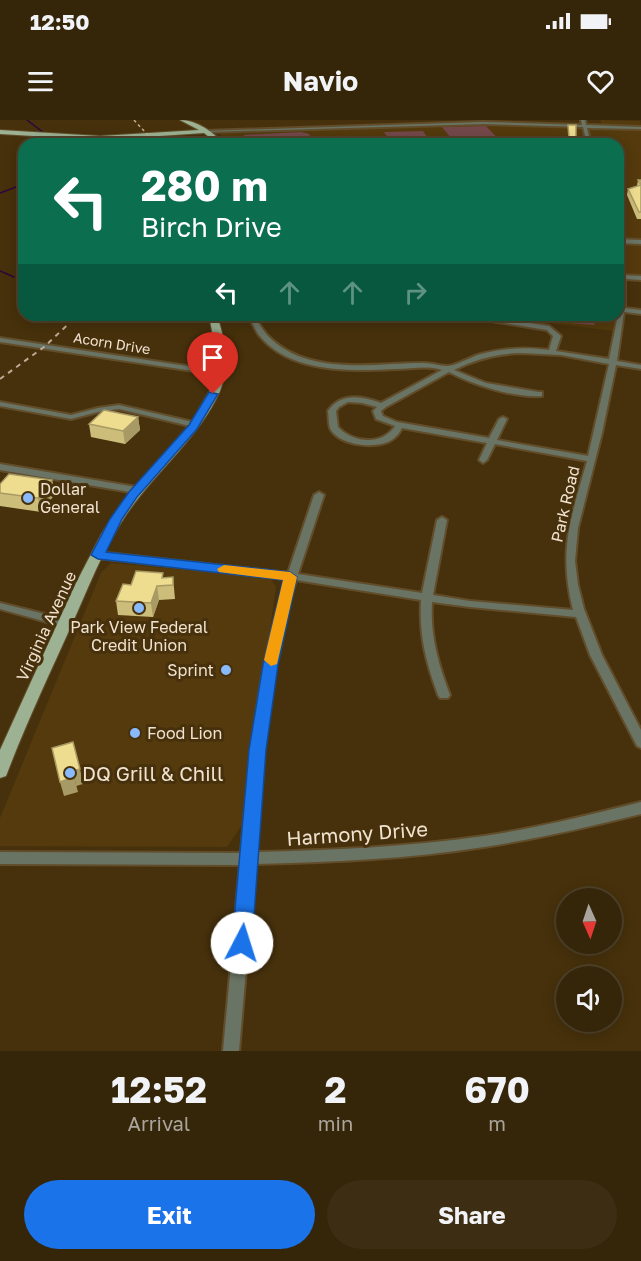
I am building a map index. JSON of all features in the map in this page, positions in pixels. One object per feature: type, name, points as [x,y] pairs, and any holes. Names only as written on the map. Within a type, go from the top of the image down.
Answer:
[{"type":"main road","points":[[183,120],[214,138]]},
{"type":"main road","points":[[0,132],[105,138],[207,132]]},
{"type":"main road","name":"Virginia Avenue","points":[[0,771],[65,623],[116,519],[136,490],[194,425],[212,397],[220,373],[222,351],[215,321]]},
{"type":"street","points":[[525,123],[546,120]]},
{"type":"street","points":[[207,132],[552,122],[641,128]]},
{"type":"street","points":[[584,123],[588,138]]},
{"type":"street","points":[[624,241],[641,242]]},
{"type":"street","points":[[624,277],[641,278]]},
{"type":"street","points":[[624,309],[641,312]]},
{"type":"street","points":[[254,321],[261,334],[274,348],[316,363],[365,368],[434,366],[484,385],[539,394]]},
{"type":"street","points":[[504,321],[549,328],[557,336],[552,353]]},
{"type":"street","name":"Park Road","points":[[619,321],[601,429],[571,538],[570,562],[580,614],[641,743]]},
{"type":"street","name":"Acorn Drive","points":[[0,340],[220,373]]},
{"type":"street","points":[[592,459],[400,425],[379,417],[377,411],[382,406],[478,357],[494,353],[521,350],[552,353],[641,368]]},
{"type":"street","points":[[382,406],[361,400],[338,403],[332,411],[335,430],[350,439],[373,442],[391,437],[400,425]]},
{"type":"street","points":[[0,404],[72,417],[119,407],[194,425]]},
{"type":"street","points":[[483,460],[503,418]]},
{"type":"street","points":[[0,466],[136,490]]},
{"type":"street","points":[[231,1051],[263,711],[290,577],[319,495]]},
{"type":"street","points":[[442,520],[427,598],[426,617],[428,645],[444,695]]},
{"type":"street","points":[[98,555],[290,577],[427,598],[580,614]]},
{"type":"street","points":[[0,606],[65,623]]},
{"type":"street","name":"Harmony Drive","points":[[0,858],[341,856],[436,848],[552,830],[641,808]]},
{"type":"shaded area","points":[[600,120],[640,121],[641,276],[624,275],[624,138],[223,138],[220,134],[486,124],[603,127]]},
{"type":"shaded area","points":[[486,126],[497,138],[451,138],[442,127]]},
{"type":"shaded area","points":[[423,131],[428,138],[388,138],[384,132]]},
{"type":"shaded area","points":[[301,132],[309,134],[311,138],[245,138],[244,135]]},
{"type":"shaded area","points":[[534,321],[614,321],[613,331]]},
{"type":"shaded area","points":[[543,321],[595,321],[594,325]]},
{"type":"shaded area","points":[[111,563],[270,578],[276,587],[242,825],[227,847],[0,846],[0,818],[101,573]]},
{"type":"building","points":[[568,125],[576,125],[576,138],[569,138]]},
{"type":"building","points":[[641,185],[641,212],[639,212],[628,189]]},
{"type":"building","points":[[104,410],[138,417],[123,431],[89,424]]},
{"type":"building","points":[[9,474],[52,480],[38,498],[0,493],[0,484]]},
{"type":"building","points":[[136,571],[163,573],[162,578],[173,577],[173,585],[157,586],[151,603],[116,601],[123,584],[131,585]]},
{"type":"building","points":[[73,742],[80,769],[73,771],[74,777],[60,782],[52,748]]},
{"type":"waterway","points":[[27,120],[44,133]]},
{"type":"waterway","points":[[0,193],[18,186]]},
{"type":"waterway","points":[[0,271],[14,277]]},
{"type":"railway","points":[[134,120],[150,138]]},
{"type":"railway","points":[[0,379],[44,347],[72,321]]},
{"type":"slow traffic","points":[[224,569],[290,577],[271,660]]},
{"type":"place","name":"Dollar General","points":[[28,498]]},
{"type":"place","name":"Park View Federal Credit Union","points":[[139,608]]},
{"type":"place","name":"Sprint","points":[[226,670]]},
{"type":"place","name":"Food Lion","points":[[135,733]]},
{"type":"place","name":"DQ Grill & Chill","points":[[70,773]]},
{"type":"route","points":[[213,394],[193,427],[150,473],[133,495],[116,519],[98,555],[290,577],[263,711],[253,796],[242,943]]}]
